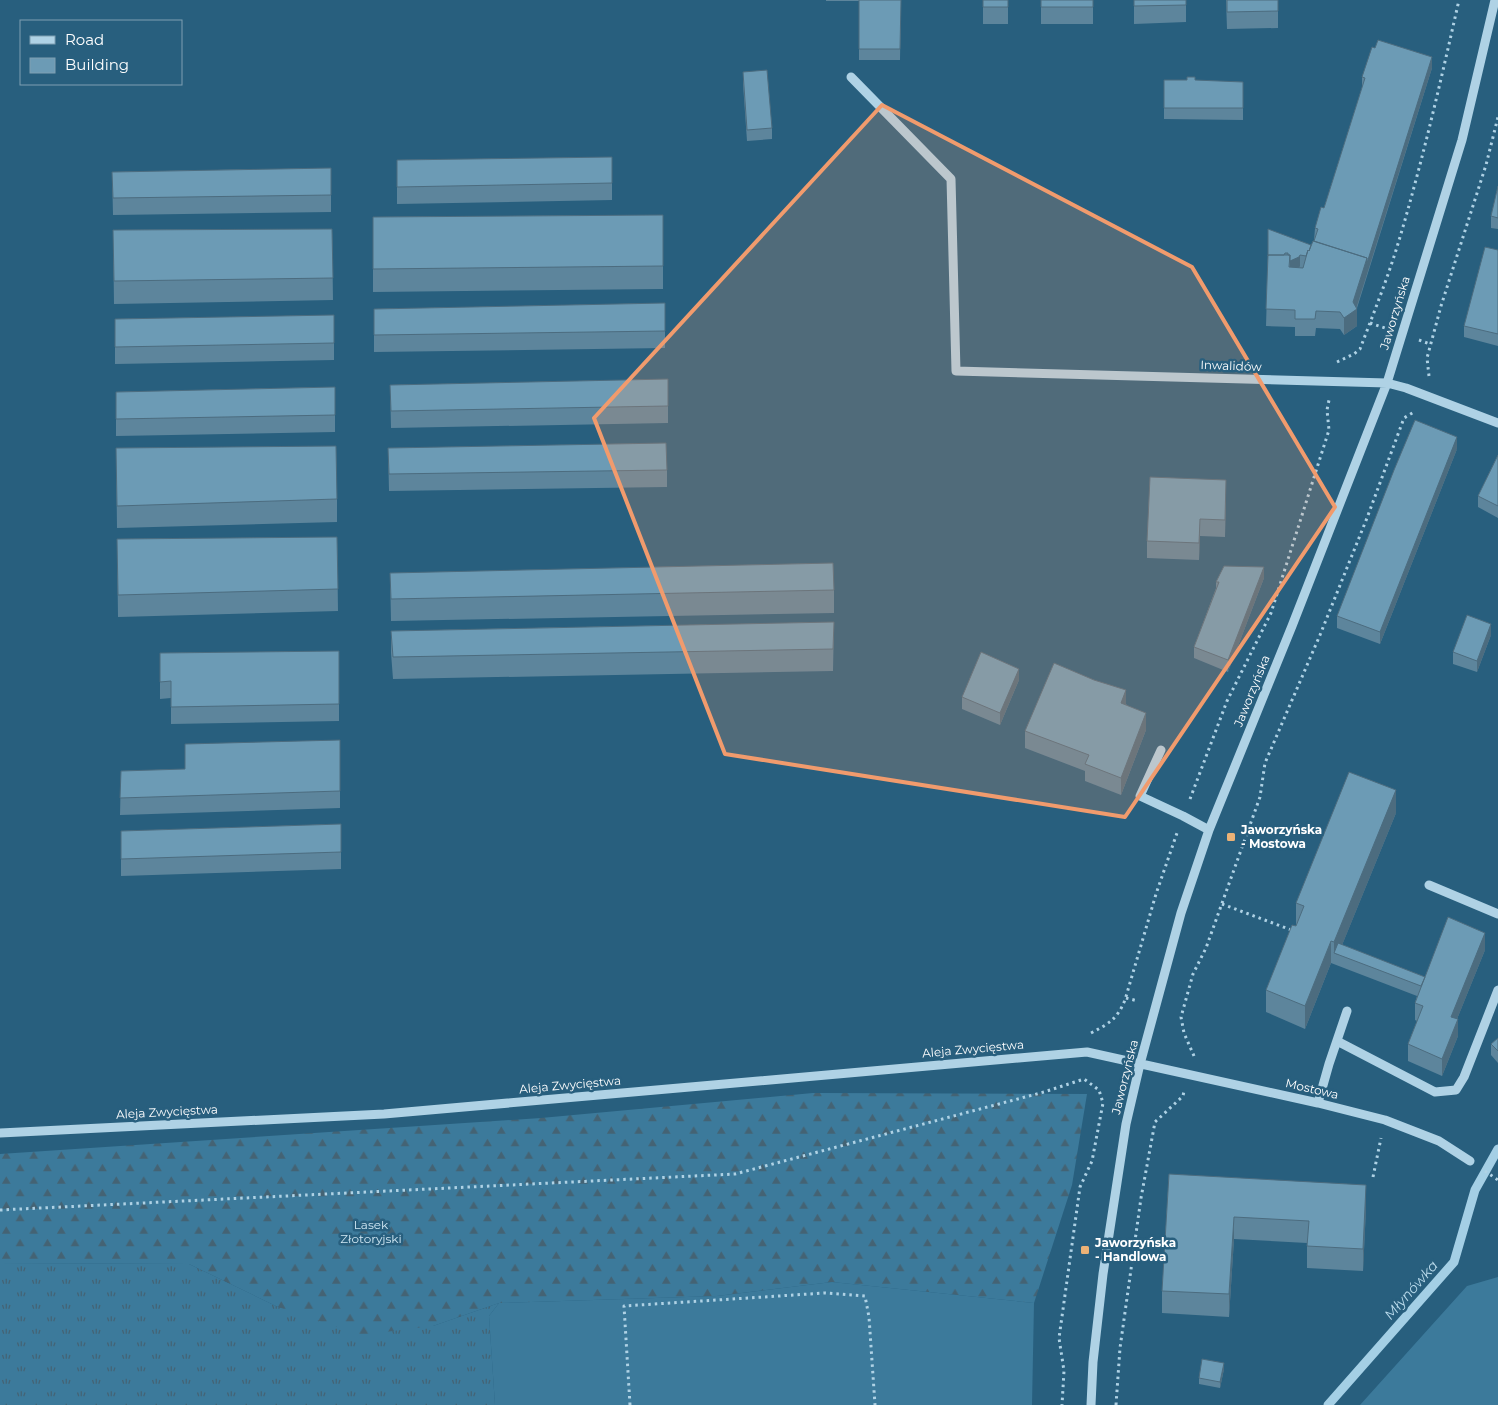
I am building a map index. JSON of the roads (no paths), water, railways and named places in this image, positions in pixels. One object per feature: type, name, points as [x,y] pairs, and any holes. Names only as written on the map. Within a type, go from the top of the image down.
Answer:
[{"type":"street","name":"Jaworzyńska","points":[[1091,1405],[1093,1362],[1103,1274],[1126,1124],[1140,1064],[1181,913],[1209,830],[1292,626],[1387,383],[1462,140],[1495,0]]},
{"type":"street","name":"Inwalidów","points":[[851,78],[951,179],[956,370],[1387,383],[1406,388],[1498,423]]},
{"type":"street","points":[[1161,750],[1140,796],[1184,816],[1209,830]]},
{"type":"street","points":[[1430,885],[1498,914]]},
{"type":"street","points":[[1337,1041],[1435,1092],[1456,1090],[1464,1077],[1498,990]]},
{"type":"street","points":[[1318,1103],[1346,1011]]},
{"type":"street","name":"Aleja Zwycięstwa","points":[[0,1133],[384,1114],[1087,1052],[1140,1064]]},
{"type":"street","name":"Mostowa","points":[[1140,1064],[1318,1103],[1385,1120],[1438,1141],[1470,1160]]},
{"type":"waterway","name":"Młynówka","points":[[1328,1405],[1454,1262],[1475,1190],[1498,1149]]},
{"type":"place","name":"Jaworzyńska - Mostowa","points":[[1231,837]]},
{"type":"place","name":"Jaworzyńska - Handlowa","points":[[1085,1250]]},
{"type":"park label","name":"Lasek Złotoryjski","points":[[371,1232]]}]
